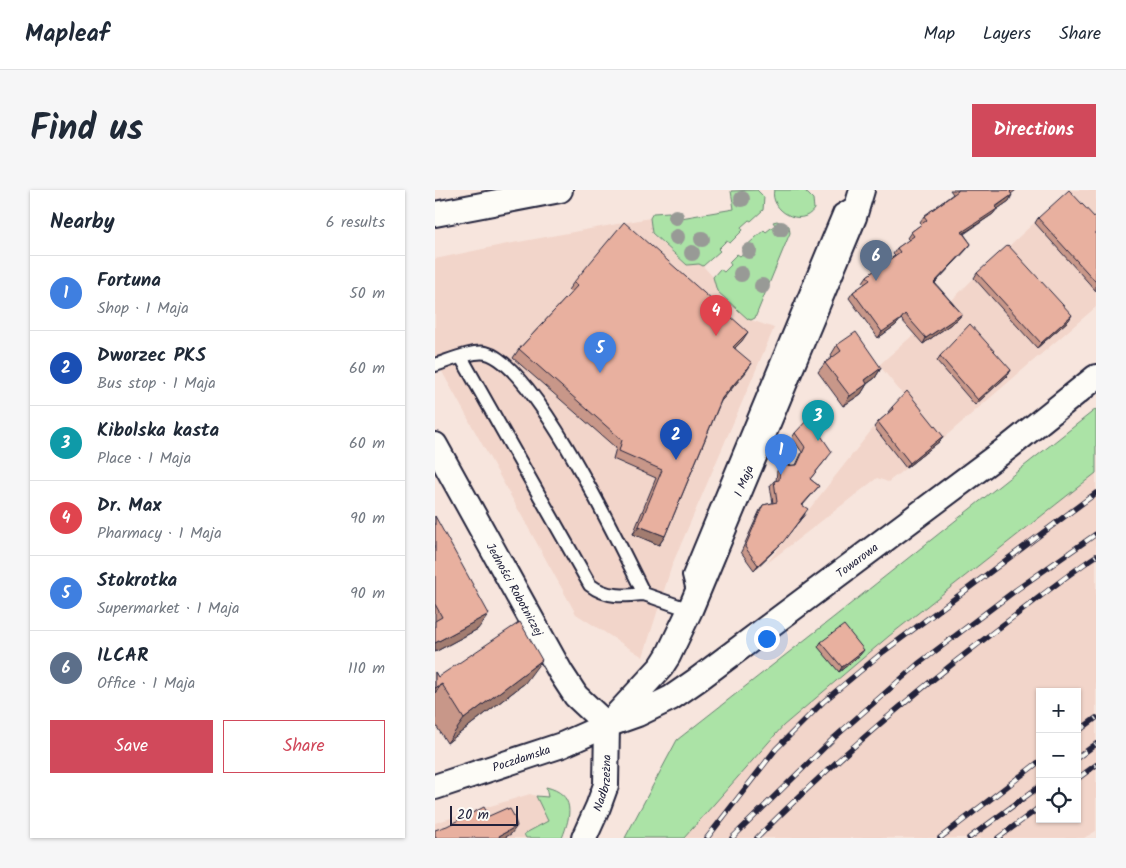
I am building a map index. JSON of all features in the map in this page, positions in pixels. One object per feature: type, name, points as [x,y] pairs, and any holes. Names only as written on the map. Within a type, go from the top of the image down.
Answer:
[{"type":"street","points":[[435,214],[560,190]]},
{"type":"street","name":"1 Maja","points":[[607,725],[661,667],[693,605],[850,226],[861,194]]},
{"type":"street","name":"Towarowa","points":[[607,725],[638,714],[671,698],[697,680],[1010,446],[1096,378]]},
{"type":"street","name":"Jedności Robotniczej","points":[[435,445],[561,673],[576,696],[607,725]]},
{"type":"street","name":"Poczdamska","points":[[435,787],[562,744],[607,725]]},
{"type":"street","name":"Nadbrzeżna","points":[[584,838],[599,807],[606,785],[607,725]]},
{"type":"lane","points":[[435,365],[478,352],[487,353],[503,362],[537,399],[576,464],[644,594]]},
{"type":"lane","points":[[461,357],[590,584],[599,591],[608,594],[618,596],[644,594],[693,605]]},
{"type":"shaded area","points":[[1070,190],[1096,190],[1096,307],[906,468],[888,482],[877,478],[766,564],[874,427],[890,414],[888,412],[904,396],[879,365],[946,306]]},
{"type":"shaded area","points":[[650,218],[652,234],[687,265],[699,264],[703,266],[713,277],[717,286],[751,320],[774,328],[672,565],[643,657],[576,614],[435,359],[435,259]]},
{"type":"shaded area","points":[[1096,473],[1096,831],[1084,838],[684,838],[783,726],[889,636]]},
{"type":"shaded area","points":[[530,794],[536,796],[548,821],[524,834],[526,838],[435,838],[435,823]]},
{"type":"green space","points":[[757,190],[764,197],[763,210],[741,227],[743,230],[730,243],[726,241],[718,249],[720,251],[703,266],[699,264],[687,265],[652,233],[650,218],[653,213],[669,212],[675,219],[734,209],[731,191]]},
{"type":"green space","points":[[774,190],[804,190],[813,199],[814,209],[808,215],[802,217],[794,217],[787,214],[776,204]]},
{"type":"green space","points":[[777,221],[789,226],[790,233],[755,318],[751,320],[717,291],[713,277],[720,269],[724,272],[731,265],[729,262],[737,254],[740,256],[747,250],[745,247],[764,230],[766,232],[775,225],[773,222]]},
{"type":"green space","points":[[1096,409],[1096,473],[889,636],[783,726],[684,838],[625,838],[677,740]]},
{"type":"green space","points":[[546,787],[556,790],[567,800],[569,807],[568,822],[562,838],[526,838],[524,834],[548,821],[536,796],[548,797]]},
{"type":"building","points":[[958,190],[1012,190],[1010,192],[1012,195],[995,207],[997,209],[962,232],[971,244],[934,283],[962,314],[926,338],[905,314],[900,320],[882,332],[853,292],[870,280],[867,276],[900,252],[897,248],[914,236],[911,232],[927,220],[924,216]]},
{"type":"building","points":[[1069,190],[1096,219],[1096,282],[1038,218]]},
{"type":"building","points":[[624,222],[748,332],[733,347],[752,363],[722,398],[665,536],[639,526],[662,470],[619,451],[622,440],[519,349],[578,285],[574,282]]},
{"type":"building","points":[[1008,245],[1072,315],[1041,343],[977,273]]},
{"type":"building","points":[[970,324],[1011,370],[978,400],[940,356]]},
{"type":"building","points":[[856,332],[881,368],[865,380],[867,384],[850,396],[825,363],[841,351],[837,345]]},
{"type":"building","points":[[907,391],[943,436],[910,463],[878,422],[893,409],[892,407]]},
{"type":"building","points":[[809,418],[832,452],[810,479],[819,486],[802,505],[808,509],[783,542],[758,565],[745,547],[763,505],[777,502],[774,481],[779,480],[780,466],[797,465],[805,447],[795,433]]},
{"type":"building","points":[[435,516],[489,614],[435,643],[435,621],[442,617],[435,604]]},
{"type":"building","points":[[520,622],[542,660],[464,719],[442,684],[435,688],[435,672],[438,677]]},
{"type":"building","points":[[844,625],[864,650],[842,667],[821,642]]},
{"type":"building","points":[[484,807],[489,816],[507,808],[508,810],[510,809],[517,826],[499,836],[500,838],[435,838],[435,830]]},
{"type":"railway","points":[[707,838],[776,749],[823,702],[883,652],[1096,493]]},
{"type":"railway","points":[[732,838],[835,737],[918,664],[1016,590],[1096,534]]},
{"type":"railway","points":[[757,838],[846,753],[908,700],[1004,624],[1096,556]]},
{"type":"railway","points":[[1081,729],[1096,718]]},
{"type":"railway","points":[[1081,755],[1096,744]]},
{"type":"railway","points":[[940,838],[1036,764]]},
{"type":"railway","points":[[1078,778],[1096,765]]},
{"type":"railway","points":[[969,838],[1036,789]]},
{"type":"railway","points":[[998,838],[1036,810]]},
{"type":"place","name":"ILCAR","points":[[876,281]]},
{"type":"place","name":"Dr. Max","points":[[716,336]]},
{"type":"place","name":"Stokrotka","points":[[600,373]]},
{"type":"place","name":"Kibolska kasta","points":[[818,441]]},
{"type":"place","name":"Dworzec PKS","points":[[676,460]]},
{"type":"place","name":"Fortuna","points":[[781,475]]}]
